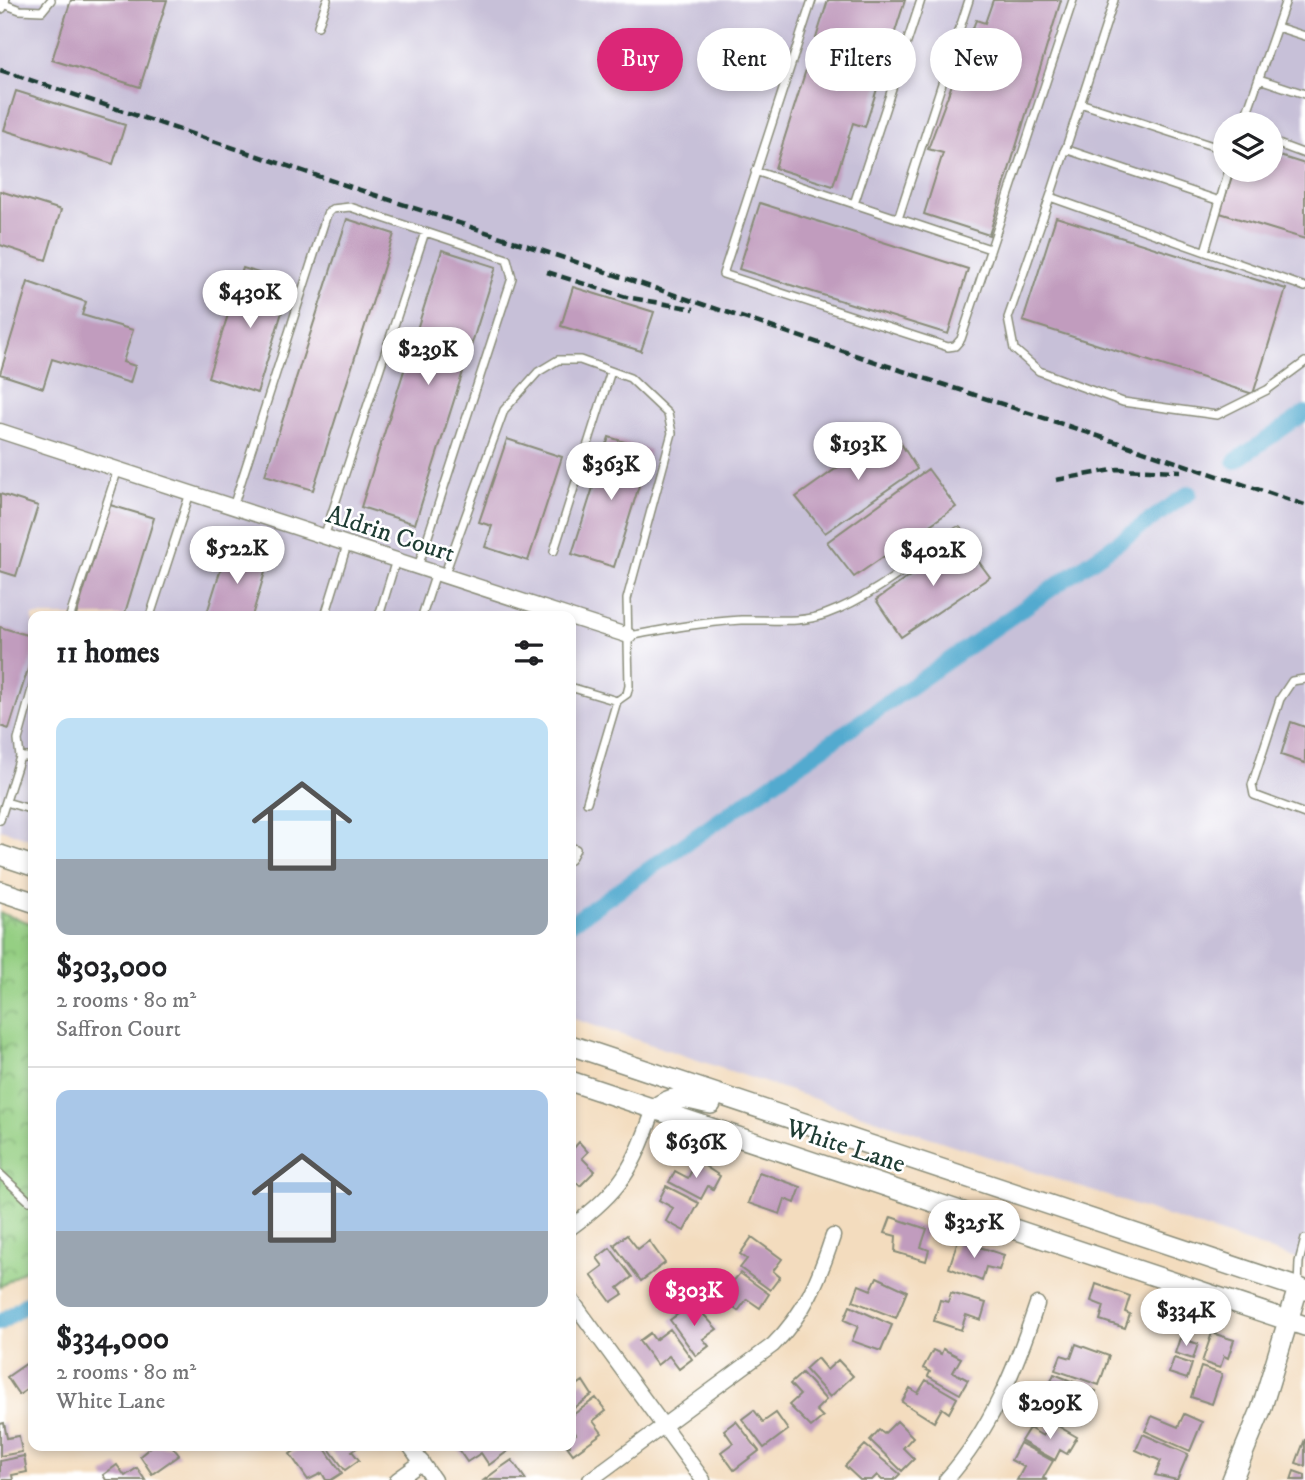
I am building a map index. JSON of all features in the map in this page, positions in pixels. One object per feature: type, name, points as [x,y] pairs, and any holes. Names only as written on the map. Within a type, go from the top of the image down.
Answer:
[{"type":"main road","points":[[0,855],[28,864]]},
{"type":"main road","points":[[0,891],[28,900]]},
{"type":"main road","name":"White Lane","points":[[576,1047],[1301,1289]]},
{"type":"main road","name":"White Lane","points":[[576,1083],[1298,1323]]},
{"type":"main road","points":[[654,1109],[668,1098],[678,1097],[797,1122]]},
{"type":"main road","points":[[1232,1480],[1298,1323],[1301,1289]]},
{"type":"street","name":"Aldrin Court","points":[[0,431],[554,611]]},
{"type":"street","name":"Aldrin Court","points":[[576,618],[629,636]]},
{"type":"street","points":[[576,1224],[601,1205],[630,1170],[654,1109]]},
{"type":"street","points":[[590,1480],[773,1345],[791,1328],[817,1285],[833,1236]]},
{"type":"street","points":[[946,1480],[973,1445],[995,1408],[1011,1376],[1037,1304]]},
{"type":"street","points":[[576,1306],[703,1480]]},
{"type":"street","points":[[414,1451],[434,1480]]},
{"type":"street","points":[[397,1480],[422,1462]]},
{"type":"lane","points":[[1,3],[20,10],[42,11],[51,0]]},
{"type":"lane","points":[[318,26],[327,0]]},
{"type":"lane","points":[[812,0],[722,270],[725,276],[948,347],[954,346],[961,339],[1073,0]]},
{"type":"lane","points":[[854,204],[921,0]]},
{"type":"lane","points":[[898,219],[969,0]]},
{"type":"lane","points":[[1114,0],[1008,318],[1014,349],[1039,371],[1122,401],[1217,415],[1267,390],[1305,362]]},
{"type":"lane","points":[[1247,112],[1286,0]]},
{"type":"lane","points":[[1277,27],[1305,36]]},
{"type":"lane","points":[[1259,79],[1305,94]]},
{"type":"lane","points":[[1080,103],[1213,146]]},
{"type":"lane","points":[[1283,146],[1305,154]]},
{"type":"lane","points":[[1065,149],[1220,201]]},
{"type":"lane","points":[[755,171],[990,249]]},
{"type":"lane","points":[[1205,251],[1226,182]]},
{"type":"lane","points":[[1050,197],[1305,287]]},
{"type":"lane","points":[[233,507],[327,214],[332,209],[350,207],[507,259],[512,278],[418,567]]},
{"type":"lane","points":[[324,537],[425,232]]},
{"type":"lane","points":[[424,611],[504,410],[538,372],[558,360],[580,360],[631,378],[667,414],[672,433],[627,599],[629,686],[627,694],[617,701],[587,802]]},
{"type":"lane","points":[[554,551],[611,371]]},
{"type":"lane","points":[[72,611],[118,469]]},
{"type":"lane","points":[[152,611],[190,493]]},
{"type":"lane","points":[[629,636],[688,625],[739,620],[797,621],[826,614],[871,593],[958,531]]},
{"type":"lane","points":[[326,611],[347,544]]},
{"type":"lane","points":[[380,611],[396,560]]},
{"type":"lane","points":[[1305,678],[1292,681],[1280,699],[1252,785],[1254,795],[1305,814]]},
{"type":"lane","points":[[576,689],[617,701]]},
{"type":"lane","points":[[0,820],[20,757],[18,740],[28,704]]},
{"type":"lane","points":[[20,757],[28,757]]},
{"type":"lane","points":[[6,802],[28,809]]},
{"type":"lane","points":[[0,1174],[28,1198]]},
{"type":"lane","points":[[1301,1289],[1299,1262],[1305,1239]]},
{"type":"shaded area","points":[[0,0],[1305,0],[1305,1262],[576,1020],[576,611],[28,611],[28,838],[0,829]]},
{"type":"green space","points":[[0,913],[28,922],[28,1267],[0,1287]]},
{"type":"building","points":[[71,0],[167,0],[140,87],[52,60]]},
{"type":"building","points":[[828,0],[905,0],[896,28],[819,28]]},
{"type":"building","points":[[993,0],[1061,0],[989,235],[924,214],[943,153],[928,149],[950,91],[1022,91],[1022,28],[973,28],[976,20],[985,23]]},
{"type":"building","points":[[805,73],[805,91],[876,91],[865,127],[853,123],[833,186],[775,168]]},
{"type":"building","points":[[16,91],[125,125],[113,164],[4,130]]},
{"type":"building","points":[[1283,157],[1305,164],[1305,239],[1220,213],[1230,182],[1283,182]]},
{"type":"building","points":[[0,191],[61,210],[46,260],[0,245]]},
{"type":"building","points":[[760,203],[968,269],[948,334],[739,269]]},
{"type":"building","points":[[1056,217],[1286,289],[1253,394],[1023,321]]},
{"type":"building","points":[[347,219],[394,234],[313,490],[265,475]]},
{"type":"building","points":[[442,250],[496,267],[415,524],[361,507]]},
{"type":"building","points":[[243,268],[291,283],[257,393],[208,377]]},
{"type":"building","points":[[28,282],[86,302],[82,315],[133,330],[123,362],[135,366],[130,383],[52,359],[43,388],[0,374]]},
{"type":"building","points":[[573,287],[654,312],[641,351],[561,326]]},
{"type":"building","points":[[892,429],[917,469],[825,533],[796,497]]},
{"type":"building","points":[[609,437],[650,450],[614,567],[572,554]]},
{"type":"building","points":[[507,439],[562,457],[528,561],[485,547],[492,526],[479,522]]},
{"type":"building","points":[[928,469],[956,507],[854,577],[827,542]]},
{"type":"building","points":[[0,494],[38,506],[16,576],[0,571]]},
{"type":"building","points":[[110,505],[154,518],[126,611],[78,611]]},
{"type":"building","points":[[962,539],[990,577],[901,637],[876,600]]},
{"type":"building","points":[[227,549],[268,562],[253,611],[208,611]]},
{"type":"building","points":[[0,627],[28,635],[28,669],[9,729],[0,726]]},
{"type":"building","points":[[1291,722],[1305,727],[1305,763],[1281,755]]},
{"type":"building","points":[[579,1142],[588,1152],[582,1158],[595,1171],[580,1186],[576,1182],[576,1146]]},
{"type":"building","points":[[697,1161],[720,1176],[713,1189],[708,1186],[701,1199],[669,1182],[675,1171],[688,1178]]},
{"type":"building","points":[[759,1172],[801,1187],[795,1203],[785,1199],[780,1214],[748,1203]]},
{"type":"building","points":[[666,1186],[699,1203],[684,1231],[666,1221],[673,1208],[659,1200]]},
{"type":"building","points":[[891,1217],[927,1229],[921,1247],[929,1250],[926,1261],[895,1252],[896,1236],[885,1233]]},
{"type":"building","points":[[627,1235],[638,1249],[649,1241],[665,1263],[641,1281],[614,1245]]},
{"type":"building","points":[[752,1237],[782,1259],[773,1271],[780,1277],[770,1290],[740,1268],[747,1259],[740,1254]]},
{"type":"building","points":[[958,1240],[1004,1255],[999,1270],[986,1267],[982,1281],[949,1268]]},
{"type":"building","points":[[610,1248],[632,1277],[618,1288],[623,1294],[611,1302],[591,1275],[603,1266],[597,1258]]},
{"type":"building","points":[[740,1273],[769,1294],[760,1308],[747,1299],[738,1311],[712,1291],[722,1278],[731,1284]]},
{"type":"building","points":[[877,1277],[907,1291],[896,1318],[853,1301],[859,1285],[871,1290]]},
{"type":"building","points":[[1096,1284],[1130,1296],[1125,1312],[1130,1314],[1125,1328],[1100,1320],[1104,1306],[1091,1301]]},
{"type":"building","points":[[951,1293],[986,1303],[981,1320],[966,1315],[961,1330],[934,1321],[940,1300],[948,1302]]},
{"type":"building","points":[[693,1303],[717,1329],[703,1339],[709,1346],[696,1356],[670,1320]]},
{"type":"building","points":[[850,1306],[892,1325],[881,1351],[852,1341],[858,1326],[844,1320]]},
{"type":"building","points":[[670,1329],[692,1359],[679,1369],[669,1356],[657,1365],[639,1341],[650,1333],[655,1340]]},
{"type":"building","points":[[1212,1333],[1234,1340],[1228,1358],[1224,1356],[1220,1368],[1202,1362]]},
{"type":"building","points":[[1180,1338],[1198,1344],[1193,1359],[1175,1353]]},
{"type":"building","points":[[1076,1344],[1109,1356],[1099,1385],[1055,1370],[1061,1355],[1071,1358]]},
{"type":"building","points":[[943,1349],[961,1358],[953,1372],[968,1380],[960,1394],[928,1376],[930,1372],[923,1368],[933,1350],[941,1354]]},
{"type":"building","points":[[817,1358],[827,1370],[838,1360],[853,1376],[830,1397],[805,1369]]},
{"type":"building","points":[[1174,1358],[1192,1364],[1187,1379],[1169,1373]]},
{"type":"building","points":[[28,1362],[28,1389],[19,1395],[7,1377]]},
{"type":"building","points":[[1201,1367],[1222,1374],[1212,1404],[1191,1397]]},
{"type":"building","points":[[802,1373],[826,1400],[816,1410],[823,1417],[811,1427],[789,1405],[800,1395],[790,1384]]},
{"type":"building","points":[[1054,1374],[1096,1391],[1085,1420],[1058,1409],[1063,1395],[1048,1389]]},
{"type":"building","points":[[926,1380],[957,1398],[949,1413],[942,1408],[934,1422],[902,1402],[910,1388],[918,1393]]},
{"type":"building","points":[[583,1381],[592,1395],[576,1407],[576,1386]]},
{"type":"building","points":[[596,1398],[606,1411],[593,1421],[602,1433],[573,1454],[571,1451],[576,1451],[576,1413]]},
{"type":"building","points":[[754,1410],[763,1422],[776,1413],[788,1430],[764,1448],[742,1419]]},
{"type":"building","points":[[1184,1414],[1202,1422],[1190,1451],[1145,1431],[1152,1416],[1178,1427]]},
{"type":"building","points":[[736,1421],[759,1451],[734,1470],[721,1452],[733,1443],[724,1430]]},
{"type":"building","points":[[897,1421],[913,1437],[903,1448],[914,1459],[902,1471],[870,1440],[879,1430],[884,1434]]},
{"type":"building","points":[[1051,1422],[1077,1437],[1067,1454],[1060,1450],[1055,1460],[1021,1441],[1029,1428],[1043,1436]]},
{"type":"building","points":[[4,1423],[7,1438],[19,1436],[22,1452],[0,1456],[0,1424]]},
{"type":"building","points":[[1143,1434],[1188,1454],[1177,1480],[1155,1475],[1161,1461],[1136,1450]]},
{"type":"building","points":[[1305,1439],[1305,1466],[1296,1463]]},
{"type":"building","points":[[1020,1443],[1053,1461],[1043,1478],[1047,1480],[1017,1480],[1024,1467],[1011,1460]]},
{"type":"building","points":[[865,1445],[900,1474],[894,1480],[882,1480],[877,1475],[872,1480],[860,1480],[845,1466]]},
{"type":"building","points":[[146,1451],[176,1451],[179,1455],[152,1474],[140,1456]]},
{"type":"building","points":[[294,1451],[327,1451],[342,1473],[331,1480],[326,1480],[322,1473],[308,1480],[290,1454]]},
{"type":"building","points":[[331,1451],[352,1451],[359,1460],[345,1470]]},
{"type":"building","points":[[459,1451],[508,1451],[489,1465],[481,1453],[467,1462]]},
{"type":"building","points":[[24,1456],[27,1472],[12,1475],[13,1480],[0,1480],[0,1461]]},
{"type":"building","points":[[512,1460],[526,1480],[484,1480],[496,1471]]},
{"type":"building","points":[[117,1465],[125,1476],[137,1468],[145,1480],[106,1480],[103,1475]]},
{"type":"building","points":[[1294,1471],[1305,1475],[1305,1480],[1291,1480]]},
{"type":"waterway","points":[[1235,461],[1305,413]]},
{"type":"waterway","points":[[576,920],[1189,493]]},
{"type":"waterway","points":[[0,1323],[28,1303]]},
{"type":"railway","points":[[0,70],[1305,505]]},
{"type":"railway","points":[[547,272],[626,297],[694,309]]},
{"type":"railway","points":[[1056,480],[1118,469],[1181,471]]}]
